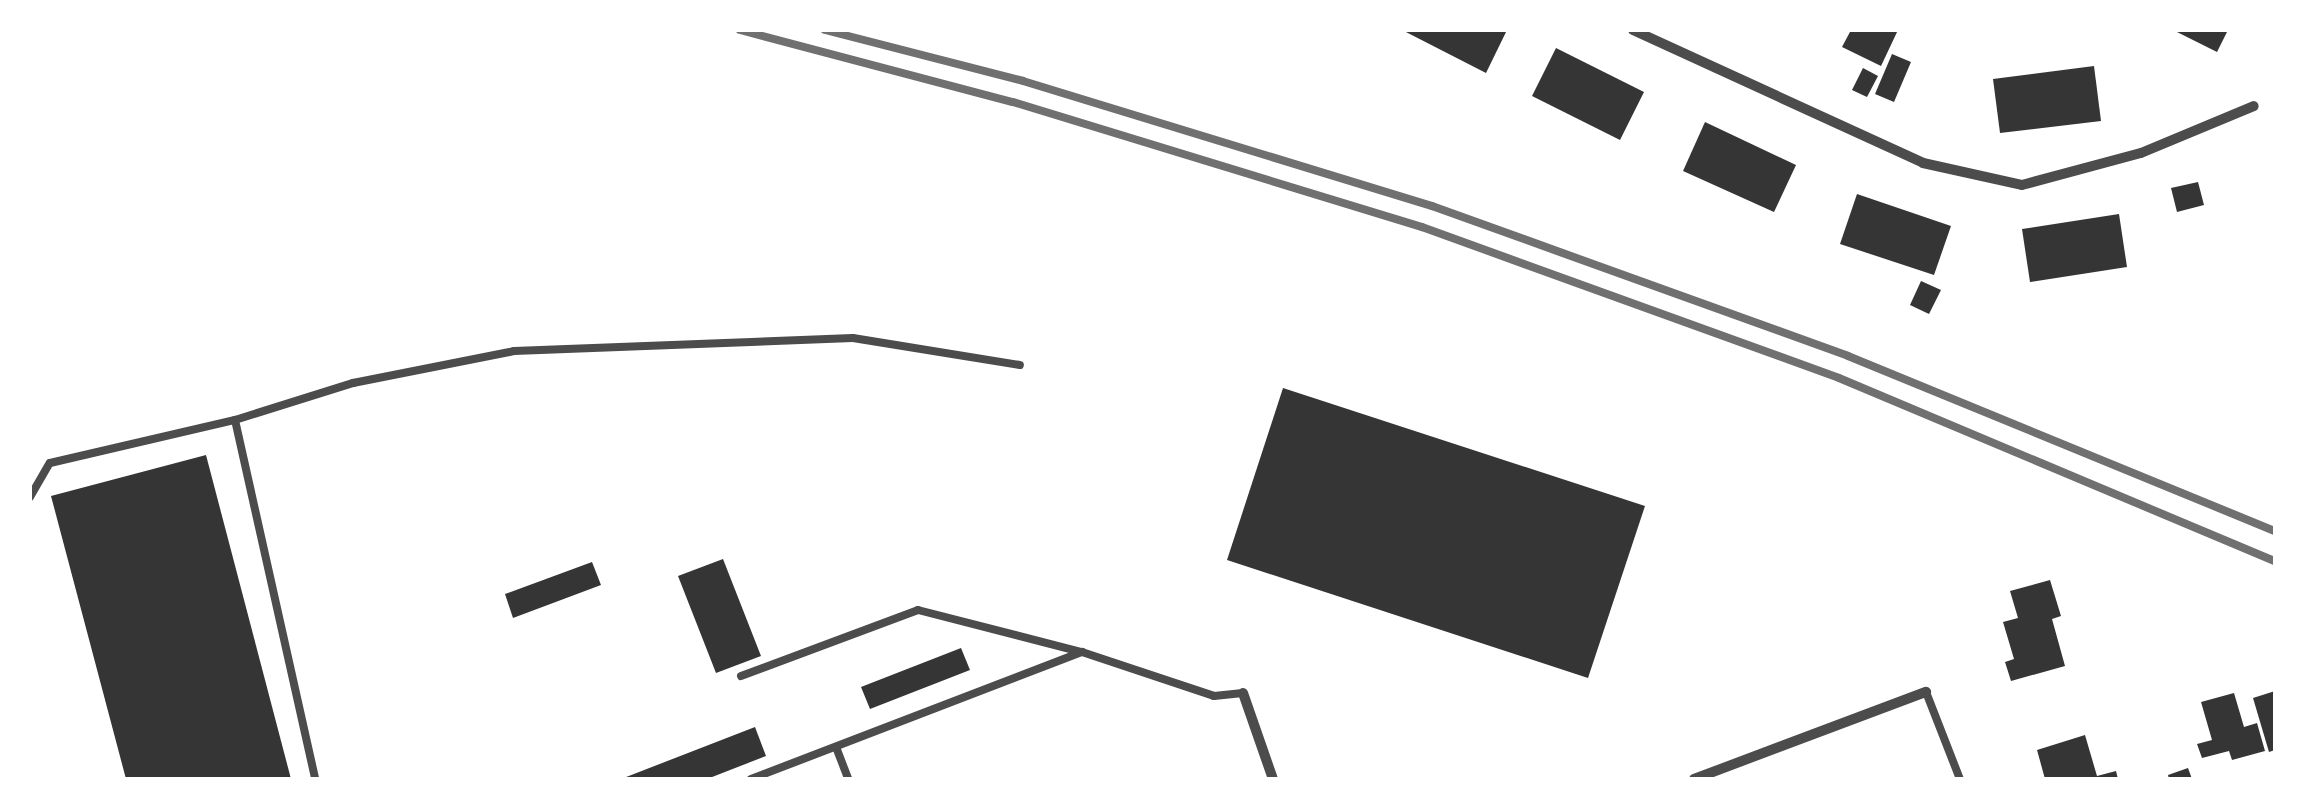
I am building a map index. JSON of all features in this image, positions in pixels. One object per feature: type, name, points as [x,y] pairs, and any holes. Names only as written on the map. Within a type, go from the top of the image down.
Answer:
[{"type":"street","points":[[1633,30],[1923,163],[2022,185],[2141,153],[2254,106]]},
{"type":"street","points":[[1694,779],[1926,692]]},
{"type":"street","points":[[1242,693],[1273,779]]},
{"type":"lane","points":[[30,497],[50,462],[235,420],[352,383],[514,351],[853,338],[1020,365]]},
{"type":"lane","points":[[235,420],[315,779]]},
{"type":"lane","points":[[741,676],[918,610],[1082,652],[1214,696],[1242,693]]},
{"type":"lane","points":[[751,779],[1082,652]]},
{"type":"lane","points":[[1926,692],[1960,779]]},
{"type":"lane","points":[[836,747],[848,779]]},
{"type":"building","points":[[1402,30],[1507,30],[1486,73]]},
{"type":"building","points":[[1851,30],[1898,30],[1881,66],[1842,47]]},
{"type":"building","points":[[2173,30],[2228,30],[2217,52]]},
{"type":"building","points":[[1556,48],[1644,92],[1620,140],[1532,96]]},
{"type":"building","points":[[1892,54],[1911,62],[1894,102],[1875,94]]},
{"type":"building","points":[[2094,66],[2101,121],[2000,133],[1993,79]]},
{"type":"building","points":[[1863,68],[1878,76],[1867,97],[1852,90]]},
{"type":"building","points":[[1705,122],[1796,165],[1774,212],[1683,171]]},
{"type":"building","points":[[2198,182],[2204,205],[2177,212],[2171,188]]},
{"type":"building","points":[[1857,194],[1951,226],[1934,275],[1840,244]]},
{"type":"building","points":[[2119,214],[2127,267],[2030,282],[2022,229]]},
{"type":"building","points":[[1921,281],[1941,290],[1929,314],[1910,305]]},
{"type":"building","points":[[1283,388],[1645,506],[1588,678],[1227,560]]},
{"type":"building","points":[[206,455],[291,779],[126,779],[51,496]]},
{"type":"building","points":[[723,559],[761,656],[716,673],[678,576]]},
{"type":"building","points":[[592,562],[601,585],[513,618],[505,594]]},
{"type":"building","points":[[2050,580],[2061,616],[2052,619],[2065,666],[2011,681],[2005,662],[2014,659],[2003,622],[2018,618],[2010,591]]},
{"type":"building","points":[[961,648],[970,670],[870,709],[861,687]]},
{"type":"building","points":[[2275,691],[2275,750],[2269,752],[2253,698]]},
{"type":"building","points":[[2234,693],[2244,727],[2257,723],[2265,751],[2232,760],[2229,751],[2202,758],[2197,744],[2212,740],[2201,702]]},
{"type":"building","points":[[755,727],[766,756],[707,779],[621,779]]},
{"type":"building","points":[[2085,735],[2097,776],[2116,771],[2118,779],[2045,779],[2037,750]]},
{"type":"building","points":[[2188,768],[2192,779],[2169,779],[2168,775]]},
{"type":"railway","points":[[740,30],[1013,102],[1422,227],[1839,378],[2275,561]]},
{"type":"railway","points":[[825,30],[1023,81],[1432,206],[1848,356],[2275,531]]}]
